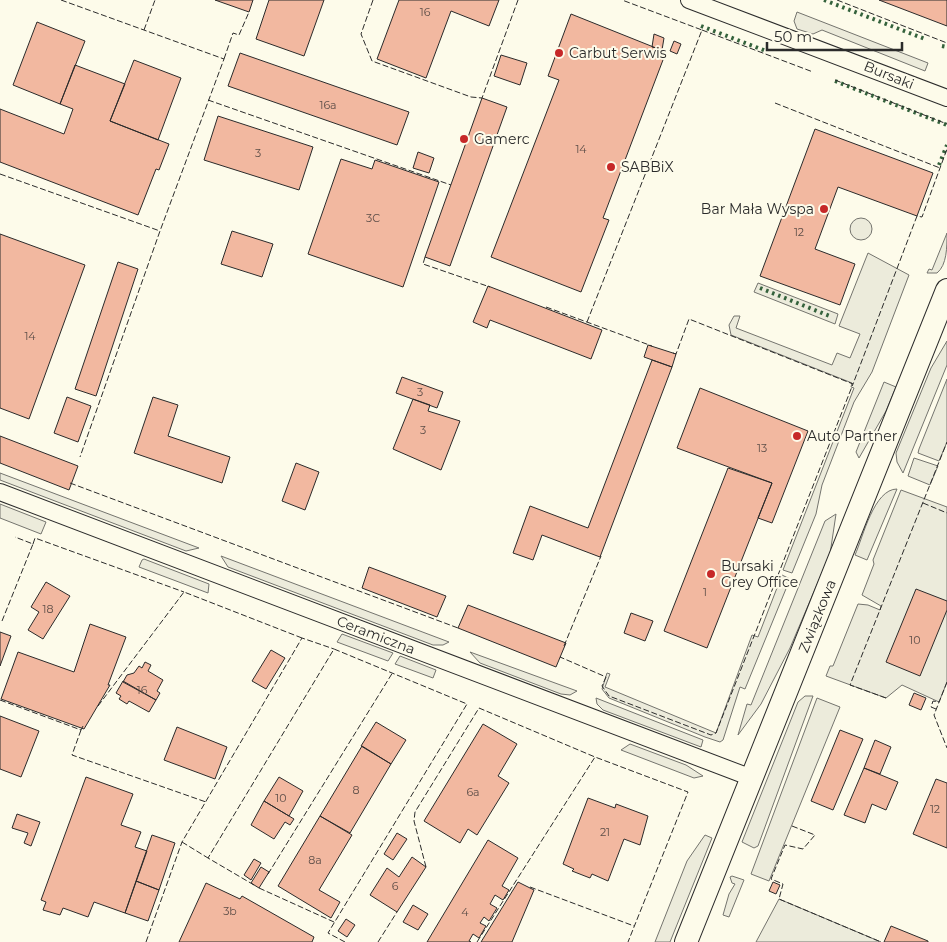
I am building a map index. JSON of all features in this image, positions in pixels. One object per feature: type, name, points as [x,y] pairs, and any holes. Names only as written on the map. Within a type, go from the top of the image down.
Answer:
[{"type":"street","name":"Bursaki","points":[[689,0],[947,98]]},
{"type":"street","name":"Związkowa","points":[[686,942],[947,290]]},
{"type":"street","name":"Ceramiczna","points":[[0,492],[752,778]]},
{"type":"shaded area","points":[[797,12],[928,63],[925,71],[822,30],[813,34],[797,29],[794,21]]},
{"type":"shaded area","points":[[861,218],[869,221],[872,229],[869,237],[861,240],[853,237],[850,229],[853,221]]},
{"type":"shaded area","points":[[947,233],[946,255],[943,265],[937,273],[927,273],[929,269],[932,270]]},
{"type":"shaded area","points":[[868,253],[909,275],[872,372],[854,402],[822,485],[816,514],[792,573],[783,570],[854,388],[851,387],[852,383],[731,335],[729,325],[734,316],[740,316],[736,328],[832,365],[837,353],[850,358],[860,334],[839,326]]},
{"type":"shaded area","points":[[758,283],[838,314],[835,324],[754,292]]},
{"type":"shaded area","points":[[947,341],[947,365],[903,473],[897,462],[896,453],[931,368]]},
{"type":"shaded area","points":[[947,379],[947,442],[939,461],[918,453]]},
{"type":"shaded area","points":[[884,382],[896,387],[886,411],[859,458],[856,452]]},
{"type":"shaded area","points":[[914,458],[938,466],[930,485],[908,476]]},
{"type":"shaded area","points":[[0,473],[199,548],[186,551],[0,480]]},
{"type":"shaded area","points":[[897,489],[867,560],[855,555],[870,515],[876,505],[889,491]]},
{"type":"shaded area","points":[[901,490],[947,507],[947,682],[939,702],[902,685],[886,698],[826,676],[830,666],[833,666],[858,604],[868,605],[880,610],[881,606],[862,595],[874,564],[873,560]]},
{"type":"shaded area","points":[[0,504],[46,522],[41,534],[0,518]]},
{"type":"shaded area","points":[[836,514],[830,554],[790,648],[761,704],[738,735],[747,704],[751,705],[825,521]]},
{"type":"shaded area","points":[[221,556],[449,642],[443,645],[433,645],[228,567]]},
{"type":"shaded area","points":[[144,559],[209,584],[208,593],[139,567]]},
{"type":"shaded area","points":[[782,575],[790,579],[745,689],[740,687],[723,740],[720,742],[609,698],[602,689],[607,673],[610,674],[605,687],[716,733],[752,635],[758,637]]},
{"type":"shaded area","points":[[342,634],[393,653],[388,661],[337,642]]},
{"type":"shaded area","points":[[470,652],[577,691],[570,695],[561,694],[480,663]]},
{"type":"shaded area","points":[[400,656],[436,670],[433,678],[395,664]]},
{"type":"shaded area","points":[[805,696],[813,696],[758,846],[754,848],[742,842],[798,702]]},
{"type":"shaded area","points":[[596,698],[703,740],[701,747],[603,710],[597,704]]},
{"type":"shaded area","points":[[817,698],[840,707],[769,881],[751,874]]},
{"type":"shaded area","points":[[630,744],[686,765],[703,776],[694,778],[621,750]]},
{"type":"shaded area","points":[[705,835],[712,838],[670,942],[655,942],[687,861]]},
{"type":"shaded area","points":[[730,877],[744,880],[729,917],[723,915],[729,894],[735,884],[732,883]]},
{"type":"shaded area","points":[[779,899],[881,942],[756,942]]},
{"type":"building","points":[[215,0],[253,0],[249,12]]},
{"type":"building","points":[[269,0],[324,0],[304,56],[256,39]]},
{"type":"building","points":[[399,0],[499,0],[489,26],[451,11],[426,78],[377,59]]},
{"type":"building","points":[[879,0],[947,0],[947,26]]},
{"type":"building","points":[[571,14],[666,52],[603,218],[609,220],[581,292],[491,257],[559,80],[548,76]]},
{"type":"building","points":[[37,22],[85,41],[60,104],[13,85]]},
{"type":"building","points":[[654,34],[664,38],[662,50],[652,47]]},
{"type":"building","points":[[674,41],[681,44],[677,54],[670,51]]},
{"type":"building","points":[[240,53],[409,112],[397,145],[228,86]]},
{"type":"building","points":[[501,55],[527,63],[520,85],[494,76]]},
{"type":"building","points":[[134,60],[181,78],[158,140],[110,121]]},
{"type":"building","points":[[75,65],[125,84],[110,121],[169,144],[159,170],[156,169],[138,215],[0,162],[0,109],[64,134],[73,109],[60,104]]},
{"type":"building","points":[[482,98],[507,107],[450,266],[425,257]]},
{"type":"building","points":[[218,116],[313,147],[299,190],[204,160]]},
{"type":"building","points":[[815,129],[933,173],[917,216],[838,187],[815,249],[855,264],[840,305],[760,276]]},
{"type":"building","points":[[418,152],[434,158],[429,173],[413,168]]},
{"type":"building","points":[[341,159],[372,169],[375,160],[439,182],[403,287],[308,254]]},
{"type":"building","points":[[232,231],[273,244],[262,277],[221,264]]},
{"type":"building","points":[[0,234],[85,265],[29,419],[0,408]]},
{"type":"building","points":[[118,262],[138,269],[96,396],[75,389]]},
{"type":"building","points":[[488,286],[602,330],[591,359],[490,320],[487,328],[473,322]]},
{"type":"building","points":[[648,345],[676,354],[672,367],[644,357]]},
{"type":"building","points":[[652,360],[672,367],[600,557],[542,535],[533,560],[513,553],[530,506],[588,528]]},
{"type":"building","points":[[402,377],[443,392],[437,408],[396,393]]},
{"type":"building","name":"Bursaki Grey Office","points":[[700,388],[808,431],[772,523],[758,518],[772,483],[677,448]]},
{"type":"building","points":[[67,397],[91,406],[78,442],[54,433]]},
{"type":"building","points":[[153,397],[178,405],[168,436],[230,457],[222,483],[134,453]]},
{"type":"building","points":[[413,399],[430,405],[428,411],[460,421],[441,470],[393,449]]},
{"type":"building","points":[[0,436],[78,466],[69,490],[0,463]]},
{"type":"building","points":[[296,463],[319,472],[305,510],[282,501]]},
{"type":"building","name":"Bursaki Grey Office","points":[[728,468],[772,483],[707,648],[664,631]]},
{"type":"building","points":[[369,567],[446,596],[437,617],[362,588]]},
{"type":"building","points":[[46,582],[70,596],[43,639],[28,630],[39,612],[31,607]]},
{"type":"building","points":[[916,589],[947,601],[947,610],[920,676],[886,662]]},
{"type":"building","points":[[468,605],[566,643],[556,667],[458,628]]},
{"type":"building","points":[[631,613],[653,621],[645,641],[624,633]]},
{"type":"building","points":[[90,624],[126,637],[108,685],[110,685],[84,729],[1,699],[18,652],[74,672]]},
{"type":"building","points":[[0,632],[11,636],[0,666]]},
{"type":"building","points":[[271,650],[285,658],[266,689],[252,681]]},
{"type":"building","points":[[145,662],[151,665],[148,671],[163,680],[157,691],[160,693],[156,700],[123,682],[127,675],[134,673],[139,666],[142,668]]},
{"type":"building","points":[[123,681],[156,700],[149,712],[129,701],[127,704],[119,699],[121,696],[116,693]]},
{"type":"building","points":[[914,693],[926,698],[921,710],[909,705]]},
{"type":"building","points":[[0,716],[39,731],[21,777],[0,769]]},
{"type":"building","points":[[376,722],[406,740],[391,764],[361,746]]},
{"type":"building","points":[[483,724],[517,744],[498,776],[509,783],[477,835],[468,829],[460,843],[424,821]]},
{"type":"building","points":[[177,727],[227,747],[215,779],[164,760]]},
{"type":"building","points":[[840,730],[863,739],[833,810],[811,801]]},
{"type":"building","points":[[875,740],[891,747],[880,774],[864,768]]},
{"type":"building","points":[[362,746],[391,764],[350,833],[320,816]]},
{"type":"building","points":[[864,768],[898,782],[886,810],[872,804],[865,823],[844,815]]},
{"type":"building","points":[[86,777],[133,794],[121,825],[141,832],[135,847],[147,851],[125,913],[94,902],[88,917],[63,908],[60,915],[43,910],[46,902],[41,900]]},
{"type":"building","points":[[279,777],[303,791],[289,816],[264,801]]},
{"type":"building","points":[[936,779],[947,783],[947,848],[913,834]]},
{"type":"building","points":[[588,798],[615,808],[616,804],[648,816],[640,845],[624,839],[608,881],[592,874],[590,878],[572,871],[574,869],[563,864]]},
{"type":"building","points":[[264,801],[294,819],[290,825],[285,822],[274,839],[251,825]]},
{"type":"building","points":[[17,814],[40,822],[31,846],[24,843],[28,833],[12,828]]},
{"type":"building","points":[[320,816],[352,835],[319,890],[340,902],[331,918],[278,886]]},
{"type":"building","points":[[397,833],[407,839],[393,860],[384,854]]},
{"type":"building","points":[[152,835],[175,843],[159,890],[136,881]]},
{"type":"building","points":[[488,840],[518,858],[502,886],[509,890],[503,900],[495,895],[490,904],[497,908],[489,921],[484,917],[480,923],[486,926],[479,938],[473,934],[469,941],[471,942],[427,942]]},
{"type":"building","points":[[412,857],[426,867],[397,912],[370,895],[387,868],[399,877]]},
{"type":"building","points":[[254,859],[261,863],[251,880],[244,875]]},
{"type":"building","points":[[261,867],[269,872],[259,888],[251,883]]},
{"type":"building","points":[[136,881],[159,890],[148,921],[125,913]]},
{"type":"building","points":[[518,882],[534,890],[512,942],[481,942]]},
{"type":"building","points":[[773,882],[780,885],[776,894],[769,891]]},
{"type":"building","points":[[206,883],[240,899],[242,896],[314,937],[312,942],[179,942]]},
{"type":"building","points":[[413,905],[428,914],[418,930],[403,922]]},
{"type":"building","points":[[346,919],[355,925],[347,937],[338,931]]},
{"type":"building","points":[[891,926],[928,941],[928,942],[884,942]]},
{"type":"hedge","points":[[824,0],[925,39]]},
{"type":"hedge","points":[[701,26],[766,51]]},
{"type":"hedge","points":[[942,46],[947,47]]},
{"type":"hedge","points":[[835,81],[947,125]]},
{"type":"hedge","points":[[939,165],[947,145]]},
{"type":"hedge","points":[[760,288],[832,317]]},
{"type":"fence","points":[[61,0],[224,59],[160,231]]},
{"type":"fence","points":[[144,30],[155,0]]},
{"type":"fence","points":[[373,0],[361,34],[372,61],[471,97],[482,98],[518,0]]},
{"type":"fence","points":[[587,322],[702,30],[622,0]]},
{"type":"fence","points":[[837,0],[947,43]]},
{"type":"fence","points":[[224,59],[233,33],[239,35],[249,12]]},
{"type":"fence","points":[[702,30],[813,72]]},
{"type":"fence","points":[[835,80],[947,124]]},
{"type":"fence","points":[[208,100],[451,185]]},
{"type":"fence","points":[[775,103],[940,168]]},
{"type":"fence","points":[[673,353],[676,354],[689,319],[853,384],[917,216],[922,217],[947,149]]},
{"type":"fence","points":[[0,174],[160,231],[80,457]]},
{"type":"fence","points":[[425,257],[423,264],[490,287]]},
{"type":"fence","points":[[546,307],[652,346]]},
{"type":"fence","points":[[561,656],[606,677],[602,686],[609,696],[711,735],[716,733],[853,384]]},
{"type":"fence","points":[[886,698],[850,685],[947,442]]},
{"type":"fence","points":[[70,483],[458,628]]},
{"type":"fence","points":[[923,503],[947,513]]},
{"type":"fence","points":[[2,621],[33,544],[15,537]]},
{"type":"fence","points":[[33,544],[35,538],[184,592]]},
{"type":"fence","points":[[564,646],[601,556]]},
{"type":"fence","points":[[98,706],[184,592],[302,638]]},
{"type":"fence","points":[[146,942],[182,842],[302,638],[334,649]]},
{"type":"fence","points":[[254,885],[208,858],[334,649],[467,704],[328,933],[345,942]]},
{"type":"fence","points":[[268,874],[393,672]]},
{"type":"fence","points":[[947,682],[934,715],[947,748]]},
{"type":"fence","points":[[0,700],[81,730],[83,726]]},
{"type":"fence","points":[[936,709],[931,707],[933,701],[939,702]]},
{"type":"fence","points":[[426,867],[414,821],[415,812],[479,708],[595,757]]},
{"type":"fence","points":[[81,730],[72,755],[206,802]]},
{"type":"fence","points":[[477,942],[595,757],[688,792],[628,942]]},
{"type":"fence","points":[[792,826],[815,835],[803,849],[785,845],[771,879],[783,884],[779,899],[881,942]]},
{"type":"fence","points":[[182,842],[208,858]]},
{"type":"fence","points":[[530,887],[634,926]]},
{"type":"fence","points":[[259,888],[334,922]]},
{"type":"fence","points":[[378,942],[397,912]]},
{"type":"place","name":"Carbut Serwis","points":[[559,53]]},
{"type":"place","name":"Gamerc","points":[[464,139]]},
{"type":"place","name":"SABBiX","points":[[611,167]]},
{"type":"place","name":"Bar Mała Wyspa","points":[[824,209]]},
{"type":"place","name":"Auto Partner","points":[[797,436]]},
{"type":"place","name":"Bursaki Grey Office","points":[[711,574]]}]
